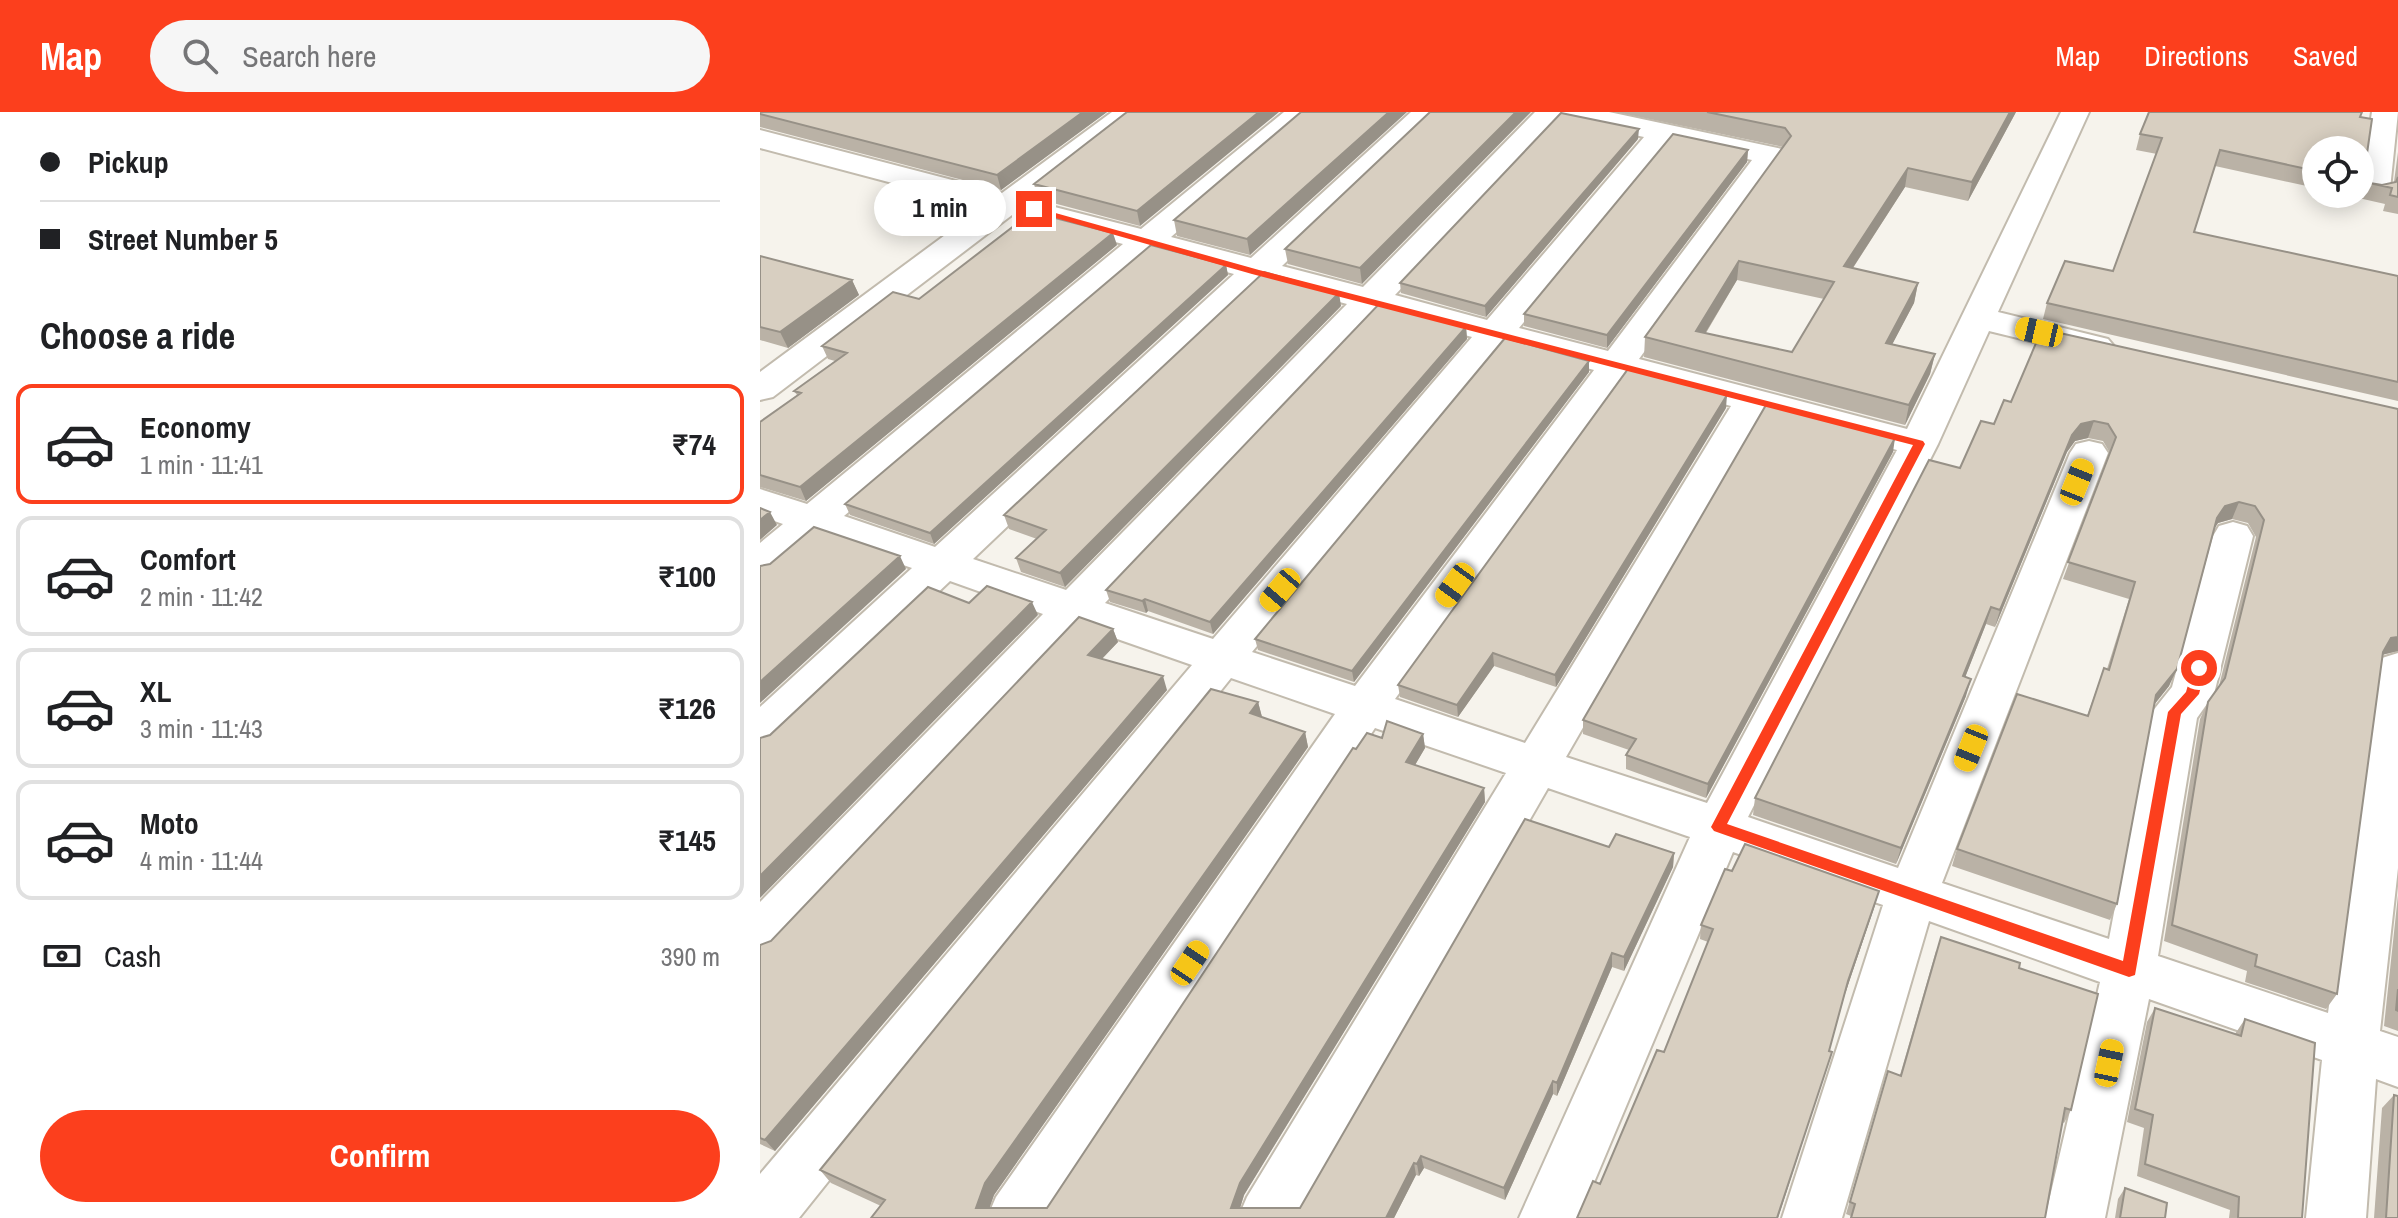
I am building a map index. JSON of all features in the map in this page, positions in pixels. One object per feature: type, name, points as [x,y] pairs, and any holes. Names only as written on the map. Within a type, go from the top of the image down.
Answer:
[{"type":"street","points":[[760,389],[1130,112]]},
{"type":"street","points":[[760,565],[1301,112]]},
{"type":"street","points":[[760,734],[1428,112]]},
{"type":"street","points":[[760,936],[1551,112]]},
{"type":"street","points":[[1017,1218],[1364,708],[1771,155],[1568,112]]},
{"type":"street","points":[[1549,1218],[1719,827],[1919,444],[2075,112]]},
{"type":"street","points":[[2375,189],[2386,112]]},
{"type":"street","points":[[763,1216],[1221,660],[1664,132]]},
{"type":"street","points":[[760,139],[1919,444]]},
{"type":"street","points":[[1975,325],[2127,359]]},
{"type":"street","points":[[1268,1218],[1533,766],[1753,400]]},
{"type":"street","points":[[1812,1218],[1912,896],[2089,453]]},
{"type":"street","points":[[760,502],[1719,827],[2375,1054]]},
{"type":"street","points":[[2075,1218],[2129,970],[2175,712],[2192,694],[2233,536]]},
{"type":"street","points":[[2336,1218],[2375,1054],[2398,669]]},
{"type":"building","points":[[760,112],[1083,112],[997,175]]},
{"type":"building","points":[[1127,112],[1259,112],[1137,211],[1034,184]]},
{"type":"building","points":[[1301,112],[1389,112],[1247,239],[1174,220]]},
{"type":"building","points":[[1430,112],[1516,112],[1360,268],[1285,249]]},
{"type":"building","points":[[1707,112],[2010,112],[1972,182],[1908,168],[1844,266],[1918,283],[1886,343],[1935,354],[1909,405],[1645,337],[1791,136],[1785,128]],"holes":[[[1739,261],[1834,282],[1792,352],[1696,331]]]},
{"type":"building","points":[[2149,112],[2362,112],[2360,117],[2372,119],[2370,136],[2302,136],[2302,168],[2220,150],[2194,232],[2398,276],[2398,382],[2047,303],[2065,261],[2113,271],[2162,138],[2140,134]]},
{"type":"building","points":[[1561,113],[1639,129],[1485,306],[1400,283]]},
{"type":"building","points":[[1673,134],[1748,150],[1607,335],[1524,314]]},
{"type":"building","points":[[2398,177],[2398,197],[2390,195],[2392,188],[2374,184],[2396,182]]},
{"type":"building","points":[[1032,212],[1113,233],[800,487],[760,475],[760,422],[801,393],[794,391],[847,353],[822,346],[893,292],[919,299]]},
{"type":"building","points":[[1151,245],[1226,265],[930,533],[845,504]]},
{"type":"building","points":[[760,256],[852,280],[780,332],[760,327]]},
{"type":"building","points":[[1264,272],[1339,293],[1060,573],[1016,558],[1046,530],[1004,515]]},
{"type":"building","points":[[1379,304],[1466,327],[1210,622],[1145,599],[1142,601],[1106,590]]},
{"type":"building","points":[[2042,329],[2398,409],[2398,637],[2391,638],[2383,652],[2337,994],[2255,966],[2257,955],[2172,925],[2208,702],[2225,678],[2264,520],[2255,506],[2239,502],[2225,506],[2217,518],[2177,669],[2156,695],[2117,904],[1957,849],[2017,694],[2088,716],[2104,668],[2109,670],[2135,582],[2068,562],[2116,437],[2108,424],[2094,421],[2081,424],[2072,435],[2000,610],[1991,607],[1963,676],[1971,679],[1901,848],[1755,798],[1929,460],[1960,468],[1981,421],[1994,424],[2004,400],[2011,402]]},
{"type":"building","points":[[1505,338],[1589,361],[1352,671],[1255,639]]},
{"type":"building","points":[[1628,369],[1727,395],[1555,675],[1493,653],[1457,705],[1398,685]]},
{"type":"building","points":[[1766,405],[1895,438],[1708,784],[1626,755],[1636,739],[1583,720]]},
{"type":"building","points":[[760,508],[770,512],[760,520]]},
{"type":"building","points":[[814,527],[900,556],[760,682],[760,566],[770,564]]},
{"type":"building","points":[[987,586],[1032,602],[760,876],[760,738],[770,735],[928,587],[969,603]]},
{"type":"building","points":[[1079,617],[1113,629],[1088,655],[1163,676],[765,1140],[760,1138],[760,945],[771,941]]},
{"type":"building","points":[[1211,689],[1258,702],[1250,713],[1305,732],[985,1183],[976,1208],[1047,1208],[1353,748],[1356,749],[1367,733],[1382,738],[1387,721],[1423,734],[1406,762],[1484,788],[1240,1183],[1231,1208],[1300,1208],[1525,819],[1609,847],[1616,834],[1674,853],[1624,957],[1612,953],[1557,1083],[1553,1081],[1504,1188],[1421,1156],[1417,1164],[1414,1163],[1386,1218],[871,1218],[885,1200],[820,1170]]},
{"type":"building","points":[[1745,844],[1879,891],[1848,981],[1829,1051],[1832,1052],[1777,1218],[1577,1218],[1593,1181],[1600,1184],[1657,1050],[1664,1052],[1713,929],[1701,925],[1725,869],[1732,871]]},
{"type":"building","points":[[1941,937],[2020,963],[2019,968],[2098,994],[2071,1110],[2065,1108],[2045,1218],[1851,1218],[1855,1204],[1850,1202],[1888,1071],[1901,1076]]},
{"type":"building","points":[[2155,1008],[2241,1036],[2245,1019],[2315,1043],[2302,1218],[2238,1218],[2239,1197],[2145,1164],[2153,1115],[2135,1109]]},
{"type":"building","points":[[2394,1095],[2398,1096],[2398,1218],[2386,1218]]},
{"type":"building","points":[[2125,1188],[2167,1203],[2165,1218],[2120,1218]]},
{"type":"route","points":[[1034,209],[1256,272],[1413,310],[1919,444],[1719,827],[2129,970],[2175,712],[2192,694],[2199,668]]}]
